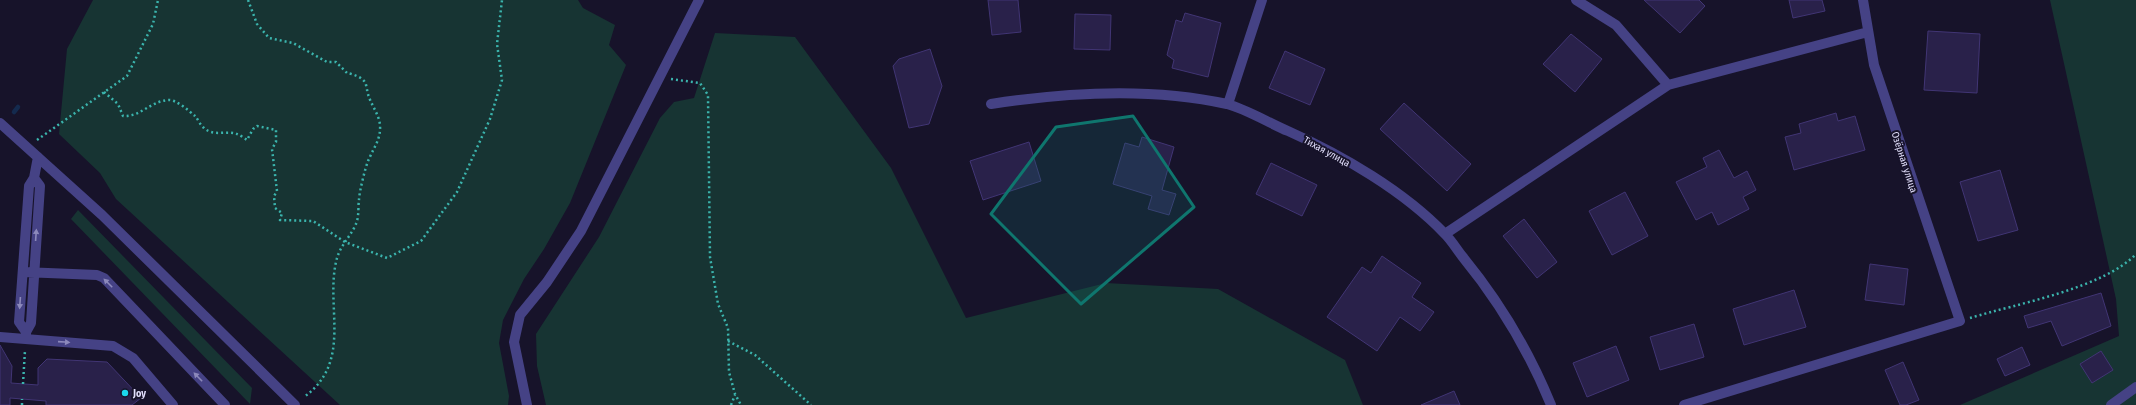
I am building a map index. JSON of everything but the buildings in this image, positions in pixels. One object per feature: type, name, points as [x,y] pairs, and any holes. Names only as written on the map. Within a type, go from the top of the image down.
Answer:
[{"type":"street","points":[[527,405],[514,342],[520,315],[547,282],[581,231],[661,78],[699,0]]},
{"type":"street","points":[[1228,104],[1262,0]]},
{"type":"street","points":[[1576,0],[1616,25],[1668,85]]},
{"type":"street","name":"Озёрная улица","points":[[1863,0],[1874,65],[1892,123],[1960,321]]},
{"type":"street","points":[[1445,234],[1668,85],[1868,32]]},
{"type":"street","name":"Тихая улица","points":[[991,104],[1028,98],[1087,93],[1132,93],[1228,104],[1304,138],[1369,174],[1413,206],[1445,234],[1488,287],[1519,339],[1540,379],[1551,405]]},
{"type":"street","points":[[0,123],[102,215],[294,404]]},
{"type":"street","points":[[26,335],[19,322],[22,272],[29,186],[34,178],[38,157]]},
{"type":"street","points":[[26,335],[31,323],[37,274],[40,186],[34,178]]},
{"type":"street","points":[[22,272],[37,274],[97,275],[104,278],[225,405]]},
{"type":"street","points":[[1684,405],[1960,321]]},
{"type":"street","points":[[0,337],[26,335],[113,346],[133,358],[174,405]]},
{"type":"street","points":[[2111,405],[2122,402],[2136,387]]},
{"type":"path","points":[[37,140],[126,76],[153,24],[158,0]]},
{"type":"path","points":[[248,0],[257,24],[269,38],[293,43],[327,62],[336,62],[347,73],[353,74],[366,85],[367,91],[378,114],[380,125],[377,144],[368,159],[360,188],[357,221],[337,257],[334,273],[335,326],[333,350],[325,373],[312,390],[294,404]]},
{"type":"path","points":[[104,92],[118,104],[123,116],[129,116],[145,110],[151,104],[170,100],[179,103],[195,116],[203,128],[212,133],[237,134],[247,140],[253,129],[257,126],[276,130],[276,142],[272,149],[277,190],[274,196],[275,208],[282,213],[280,220],[313,221],[345,242],[387,258],[420,241],[457,192],[490,119],[502,80],[497,44],[502,0]]},
{"type":"path","points":[[661,78],[700,83],[708,95],[710,257],[718,304],[728,328],[729,372],[735,394],[741,405]]},
{"type":"path","points":[[1960,321],[2088,284],[2129,261],[2136,254]]},
{"type":"path","points":[[23,384],[26,335]]},
{"type":"path","points":[[728,341],[755,355],[811,405]]},
{"type":"path","points":[[731,405],[735,394]]},
{"type":"path","points":[[22,399],[22,405]]},
{"type":"highlighted area","points":[[1133,116],[1194,207],[1081,304],[991,214],[1056,127]]},
{"type":"green space","points":[[93,0],[578,0],[583,8],[615,25],[609,45],[626,65],[570,203],[544,249],[524,279],[503,320],[499,343],[509,396],[508,405],[340,405],[116,199],[100,173],[59,134],[67,49]]},
{"type":"green space","points":[[2050,0],[2136,0],[2136,405],[1960,405],[2119,336],[2116,299]]},
{"type":"green space","points":[[715,33],[795,37],[891,168],[966,318],[1106,283],[1218,289],[1345,360],[1363,405],[546,405],[537,366],[536,334],[599,237],[660,118],[674,102],[694,98]]},
{"type":"green space","points":[[78,210],[252,388],[250,404],[71,219]]},
{"type":"waterway","points":[[14,112],[18,107]]},
{"type":"place","name":"Joy","points":[[125,393]]}]
